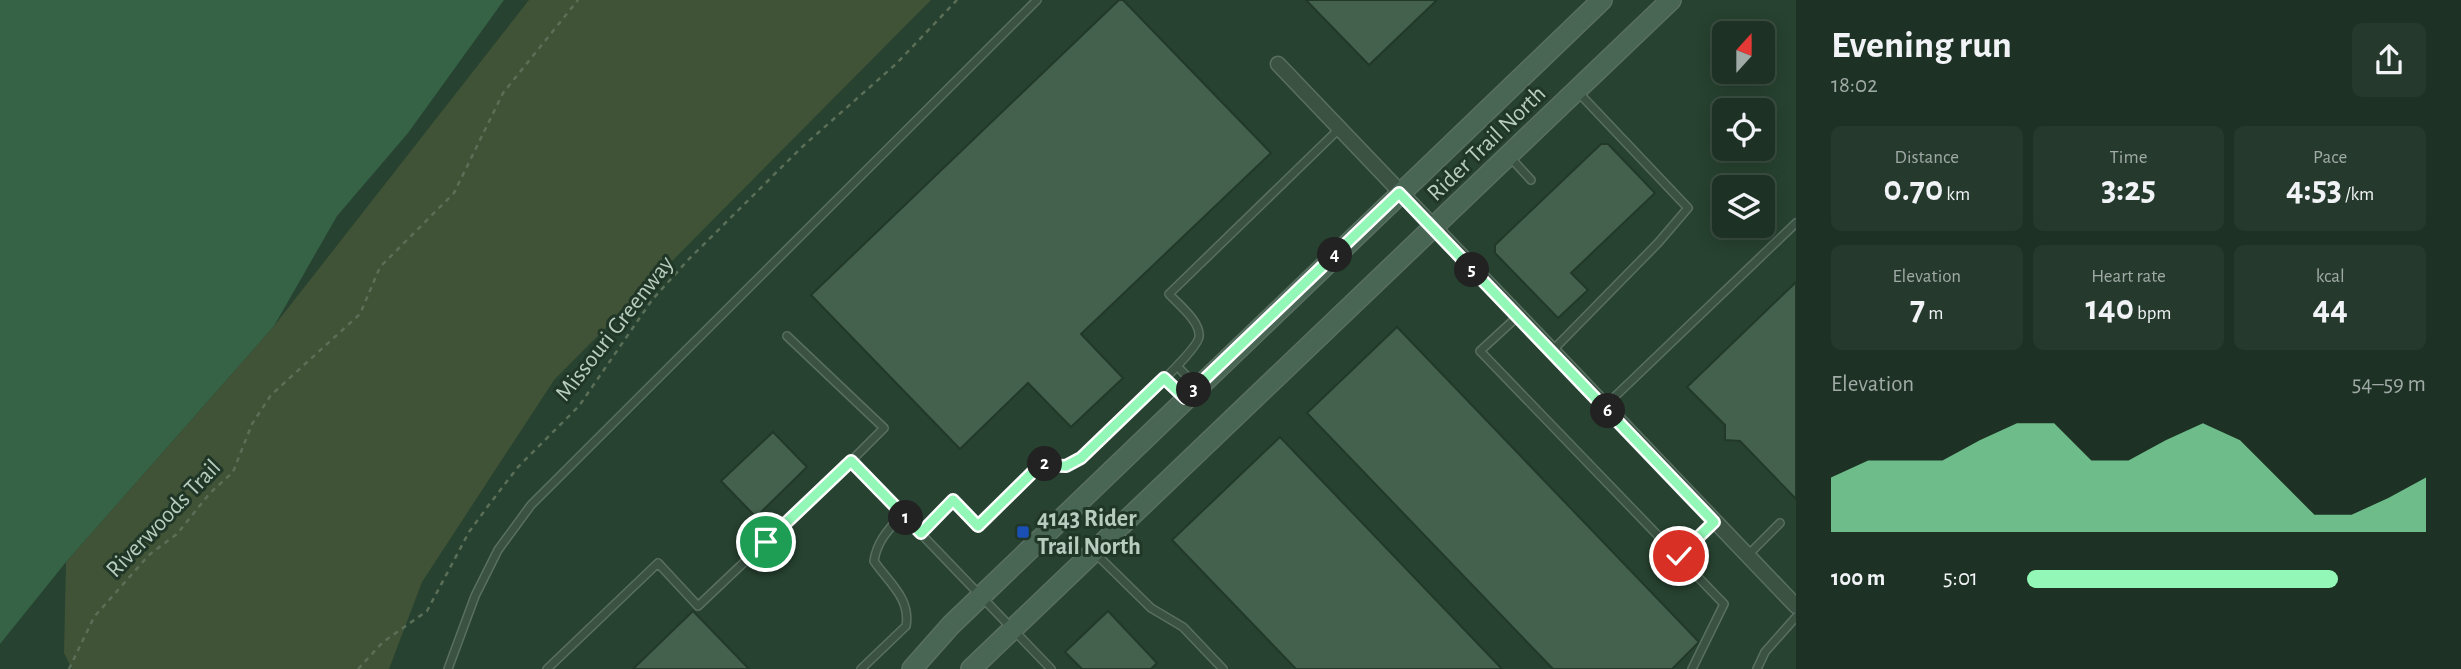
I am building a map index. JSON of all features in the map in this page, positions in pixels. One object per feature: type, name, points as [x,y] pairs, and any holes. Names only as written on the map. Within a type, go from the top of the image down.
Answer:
[{"type":"street","name":"Rider Trail North","points":[[912,669],[951,625],[1602,0]]},
{"type":"street","name":"Rider Trail North","points":[[971,669],[1671,0]]},
{"type":"street","points":[[1278,64],[1432,229],[1796,606]]},
{"type":"lane","points":[[448,669],[475,596],[498,550],[531,505],[1037,0]]},
{"type":"lane","points":[[1551,352],[1658,243],[1688,208],[1577,90]]},
{"type":"lane","points":[[921,533],[953,500],[978,526],[1040,465],[1066,466],[1081,458],[1177,366],[1199,339],[1198,327],[1169,294],[1339,129]]},
{"type":"lane","points":[[1508,156],[1531,180]]},
{"type":"lane","points":[[1604,407],[1796,223]]},
{"type":"lane","points":[[1517,317],[1480,351],[1724,604],[1692,669]]},
{"type":"lane","points":[[548,669],[658,563],[698,606],[884,428],[787,336]]},
{"type":"lane","points":[[1177,366],[1191,393]]},
{"type":"lane","points":[[1164,378],[1191,393]]},
{"type":"lane","points":[[851,461],[1051,669]]},
{"type":"lane","points":[[861,669],[906,626],[906,610],[902,600],[874,561],[875,550],[885,533],[902,514]]},
{"type":"lane","points":[[1679,556],[1714,522]]},
{"type":"lane","points":[[1747,556],[1780,523]]},
{"type":"lane","points":[[1094,552],[1151,608],[1183,627],[1223,669]]},
{"type":"lane","points":[[1757,669],[1765,652],[1796,617]]},
{"type":"path","name":"Riverwoods Trail","points":[[69,669],[94,617],[149,555],[177,534],[210,493],[233,472],[252,424],[271,395],[360,314],[380,267],[454,193],[503,93],[578,0]]},
{"type":"path","name":"Missouri Greenway","points":[[358,669],[383,642],[427,611],[469,532],[518,467],[579,406],[652,300],[802,147],[896,65],[957,0]]},
{"type":"shaded area","points":[[0,0],[504,0],[408,133],[337,216],[274,326],[66,562],[0,644]]},
{"type":"shaded area","points":[[529,0],[931,0],[554,380],[422,582],[389,669],[72,669],[64,653],[66,562],[274,326]]},
{"type":"building","points":[[1119,0],[1123,0],[1271,153],[1081,334],[1123,378],[1071,427],[1028,383],[960,449],[811,295]]},
{"type":"building","points":[[1306,0],[1437,0],[1369,65]]},
{"type":"building","points":[[1601,144],[1608,144],[1655,193],[1571,273],[1588,290],[1558,318],[1495,253],[1495,245]]},
{"type":"building","points":[[1796,282],[1796,499],[1740,441],[1725,440],[1725,425],[1687,387]]},
{"type":"building","points":[[1397,327],[1699,642],[1672,669],[1553,669],[1307,413]]},
{"type":"building","points":[[773,432],[807,467],[756,517],[721,481]]},
{"type":"building","points":[[1280,437],[1502,669],[1296,669],[1172,540]]},
{"type":"building","points":[[693,611],[749,669],[633,669]]},
{"type":"building","points":[[1108,611],[1157,663],[1151,669],[1082,669],[1065,652]]},
{"type":"place","name":"4143 Rider Trail North","points":[[1023,532]]},
{"type":"route","points":[[766,542],[851,461],[921,533],[953,500],[978,526],[1040,465],[1066,466],[1081,458],[1164,378],[1185,398],[1399,193],[1714,522],[1679,556]]}]
